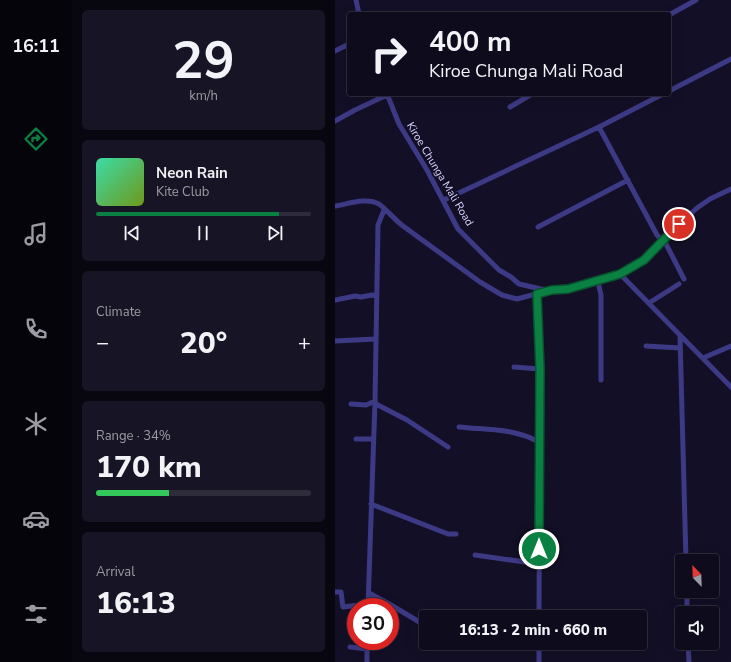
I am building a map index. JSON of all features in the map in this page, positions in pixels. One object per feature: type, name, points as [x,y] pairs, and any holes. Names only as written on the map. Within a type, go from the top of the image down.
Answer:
[{"type":"street","points":[[356,0],[359,12]]},
{"type":"street","points":[[671,14],[696,0]]},
{"type":"street","points":[[335,51],[347,45]]},
{"type":"street","points":[[671,90],[731,59]]},
{"type":"street","points":[[335,121],[385,96]]},
{"type":"street","name":"Kiroe Chunga Mali Road","points":[[387,96],[399,124],[444,200],[458,229],[499,270],[519,284],[541,289],[568,289],[598,282],[620,274],[644,260],[697,208],[714,196],[731,189]]},
{"type":"street","points":[[510,107],[529,96]]},
{"type":"street","points":[[444,200],[599,127],[659,96]]},
{"type":"street","points":[[599,127],[657,235],[667,244],[684,279]]},
{"type":"street","points":[[538,226],[628,180]]},
{"type":"street","points":[[335,206],[368,201],[380,205],[403,226],[480,282],[503,295],[517,299],[552,290]]},
{"type":"street","points":[[369,598],[375,402],[378,225],[385,210]]},
{"type":"street","points":[[620,274],[731,387]]},
{"type":"street","points":[[598,282],[601,295],[601,380]]},
{"type":"street","points":[[649,303],[679,284]]},
{"type":"street","points":[[537,294],[540,369],[539,610]]},
{"type":"street","points":[[335,300],[355,296],[376,296]]},
{"type":"street","points":[[680,336],[686,554]]},
{"type":"street","points":[[335,341],[376,338]]},
{"type":"street","points":[[646,346],[681,348]]},
{"type":"street","points":[[703,358],[731,346]]},
{"type":"street","points":[[514,367],[540,369]]},
{"type":"street","points":[[351,404],[366,405],[375,402],[407,420],[448,447]]},
{"type":"street","points":[[459,427],[514,432],[525,435],[540,443]]},
{"type":"street","points":[[356,439],[373,439]]},
{"type":"street","points":[[371,504],[448,534],[456,534]]},
{"type":"street","points":[[475,556],[539,564]]},
{"type":"street","points":[[335,592],[341,592],[343,607],[347,607]]},
{"type":"street","points":[[369,593],[419,622]]},
{"type":"street","points":[[367,650],[367,662]]},
{"type":"street","points":[[539,650],[539,662]]},
{"type":"street","points":[[688,650],[689,662]]},
{"type":"route","points":[[539,549],[540,369],[537,294],[598,282],[620,274],[644,260],[679,224]]}]
